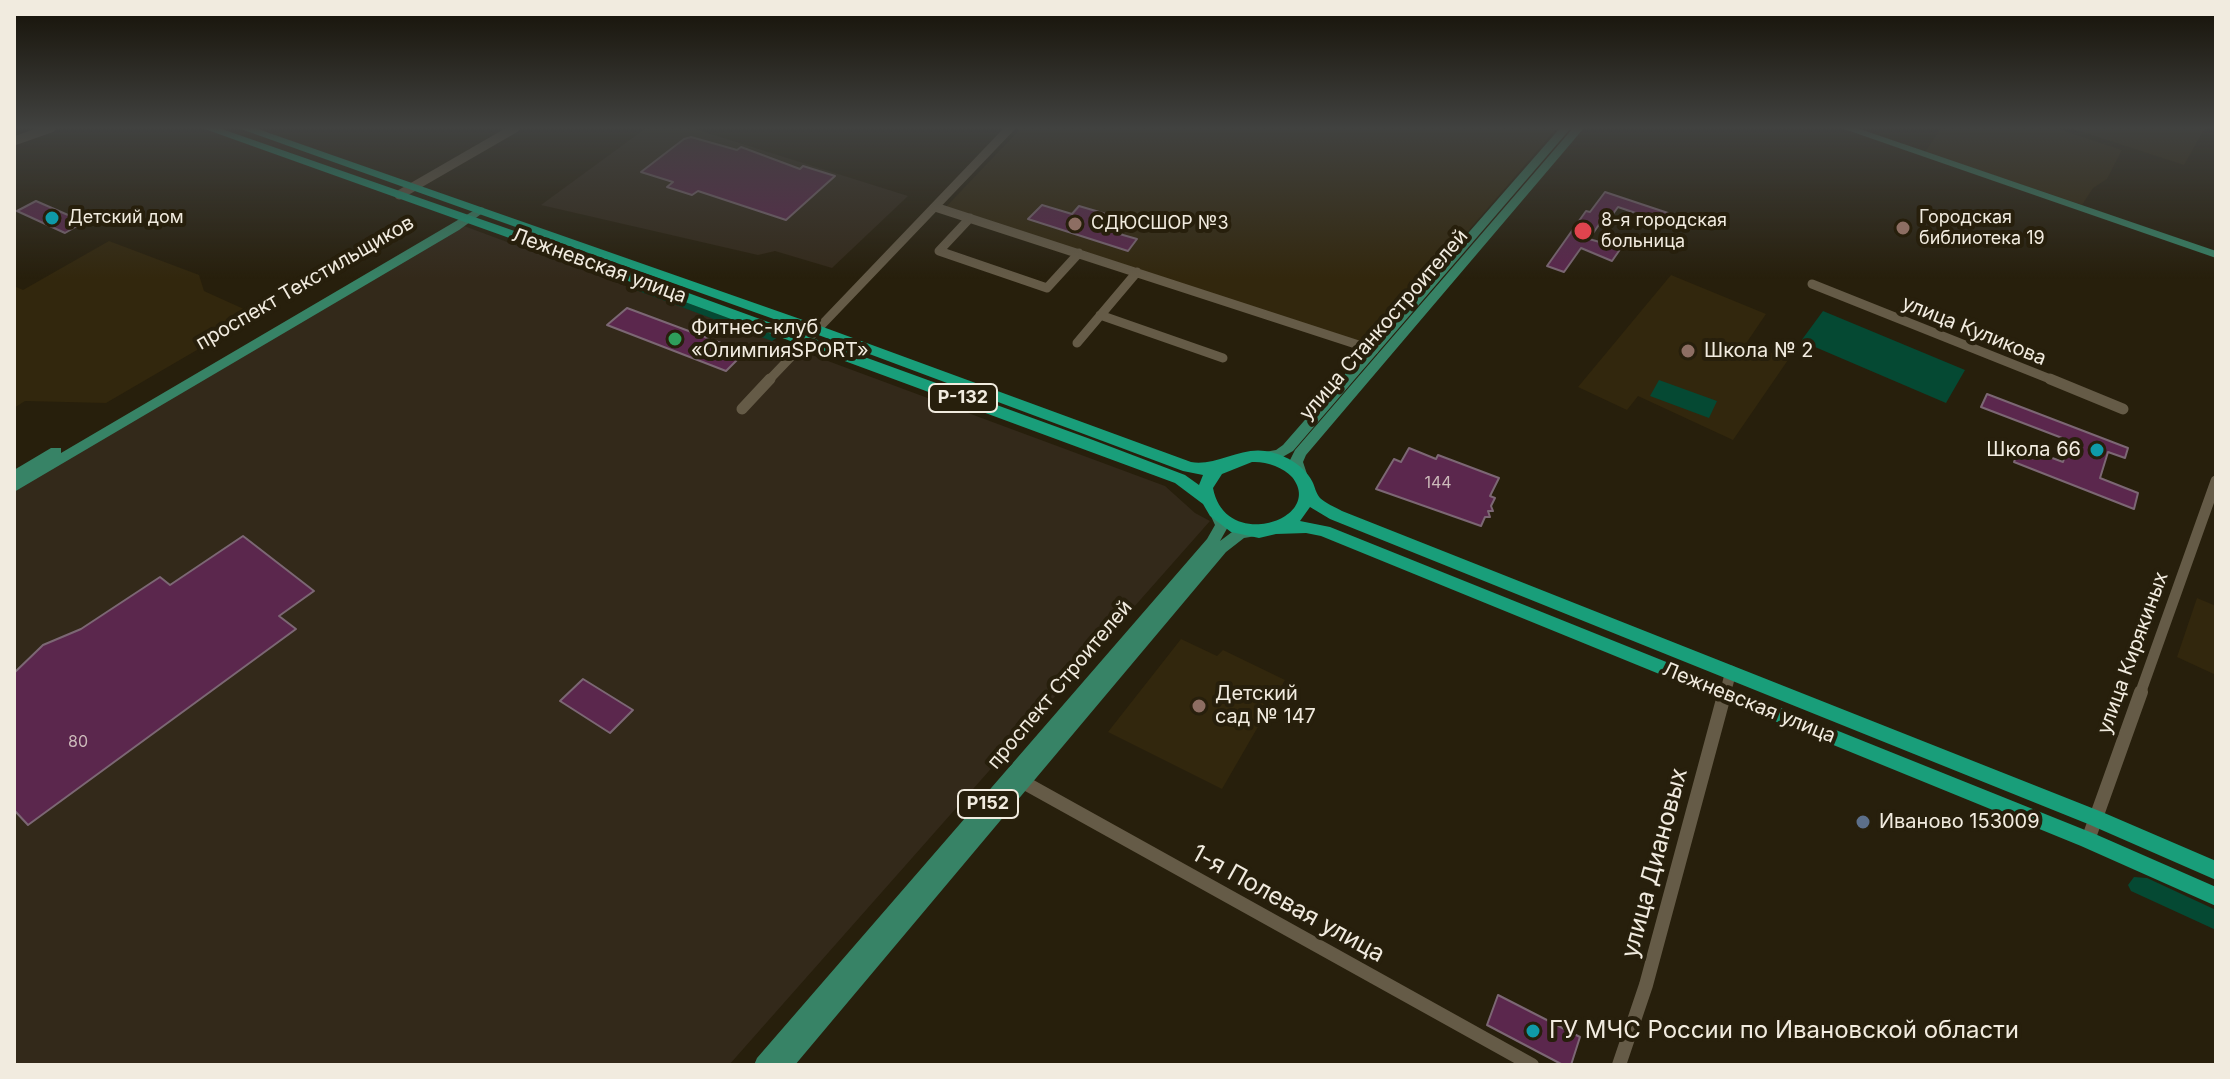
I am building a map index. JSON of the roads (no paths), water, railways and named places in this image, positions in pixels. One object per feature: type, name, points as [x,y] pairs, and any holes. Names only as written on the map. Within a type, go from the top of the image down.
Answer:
[{"type":"highway","name":"Лежневская улица","points":[[351,178],[470,215],[1188,467],[1201,470],[1226,461]]},
{"type":"highway","name":"Лежневская улица","points":[[386,178],[470,215]]},
{"type":"highway","name":"Лежневская улица","points":[[812,336],[1180,479],[1195,487],[1212,506]]},
{"type":"highway","points":[[1264,456],[1289,467],[1305,486],[1301,514],[1278,529],[1257,531],[1236,526],[1212,506],[1210,478],[1226,461],[1264,456]]},
{"type":"highway","name":"Лежневская улица","points":[[1305,486],[1316,504],[1336,515],[2095,818],[2216,871]]},
{"type":"highway","name":"Лежневская улица","points":[[1278,529],[1306,527],[1324,531],[2088,840],[2216,897]]},
{"type":"main road","name":"улица Станкостроителей","points":[[1264,456],[1285,451],[1522,178]]},
{"type":"main road","name":"улица Станкостроителей","points":[[1305,486],[1296,466],[1300,453],[1536,178]]},
{"type":"main road","points":[[1998,178],[2216,252]]},
{"type":"main road","name":"проспект Текстильщиков","points":[[14,476],[470,215]]},
{"type":"main road","name":"проспект Текстильщиков","points":[[14,487],[470,215]]},
{"type":"main road","name":"проспект Строителей","points":[[783,1065],[1212,543],[1222,525],[1212,506]]},
{"type":"main road","name":"проспект Строителей","points":[[764,1065],[1221,548],[1241,533],[1257,531]]},
{"type":"street","points":[[399,195],[426,178]]},
{"type":"street","points":[[742,409],[962,178]]},
{"type":"street","points":[[935,207],[1374,350]]},
{"type":"street","points":[[970,218],[939,251],[1047,288],[1079,253]]},
{"type":"street","points":[[1077,343],[1137,272]]},
{"type":"street","name":"улица Куликова","points":[[1812,284],[2123,409]]},
{"type":"street","points":[[1100,315],[1223,358]]},
{"type":"street","name":"улица Кирякиных","points":[[2088,840],[2216,481]]},
{"type":"street","name":"улица Диановых","points":[[1619,1065],[1646,985],[1731,671]]},
{"type":"street","name":"1-я Полевая улица","points":[[1018,779],[1532,1065]]},
{"type":"place","name":"Детский дом","points":[[52,218]]},
{"type":"place","name":"СДЮСШОР №3","points":[[1075,224]]},
{"type":"place","name":"Городская библиотека 19","points":[[1903,228]]},
{"type":"place","name":"8-я городская больница","points":[[1583,231]]},
{"type":"place","name":"Фитнес-клуб «ОлимпияSPORT»","points":[[675,339]]},
{"type":"place","name":"Школа № 2","points":[[1688,351]]},
{"type":"place","name":"Школа 66","points":[[2097,450]]},
{"type":"place","name":"Детский сад № 147","points":[[1199,706]]},
{"type":"place","name":"Иваново 153009","points":[[1863,822]]},
{"type":"place","name":"ГУ МЧС России по Ивановской области","points":[[1533,1031]]}]
